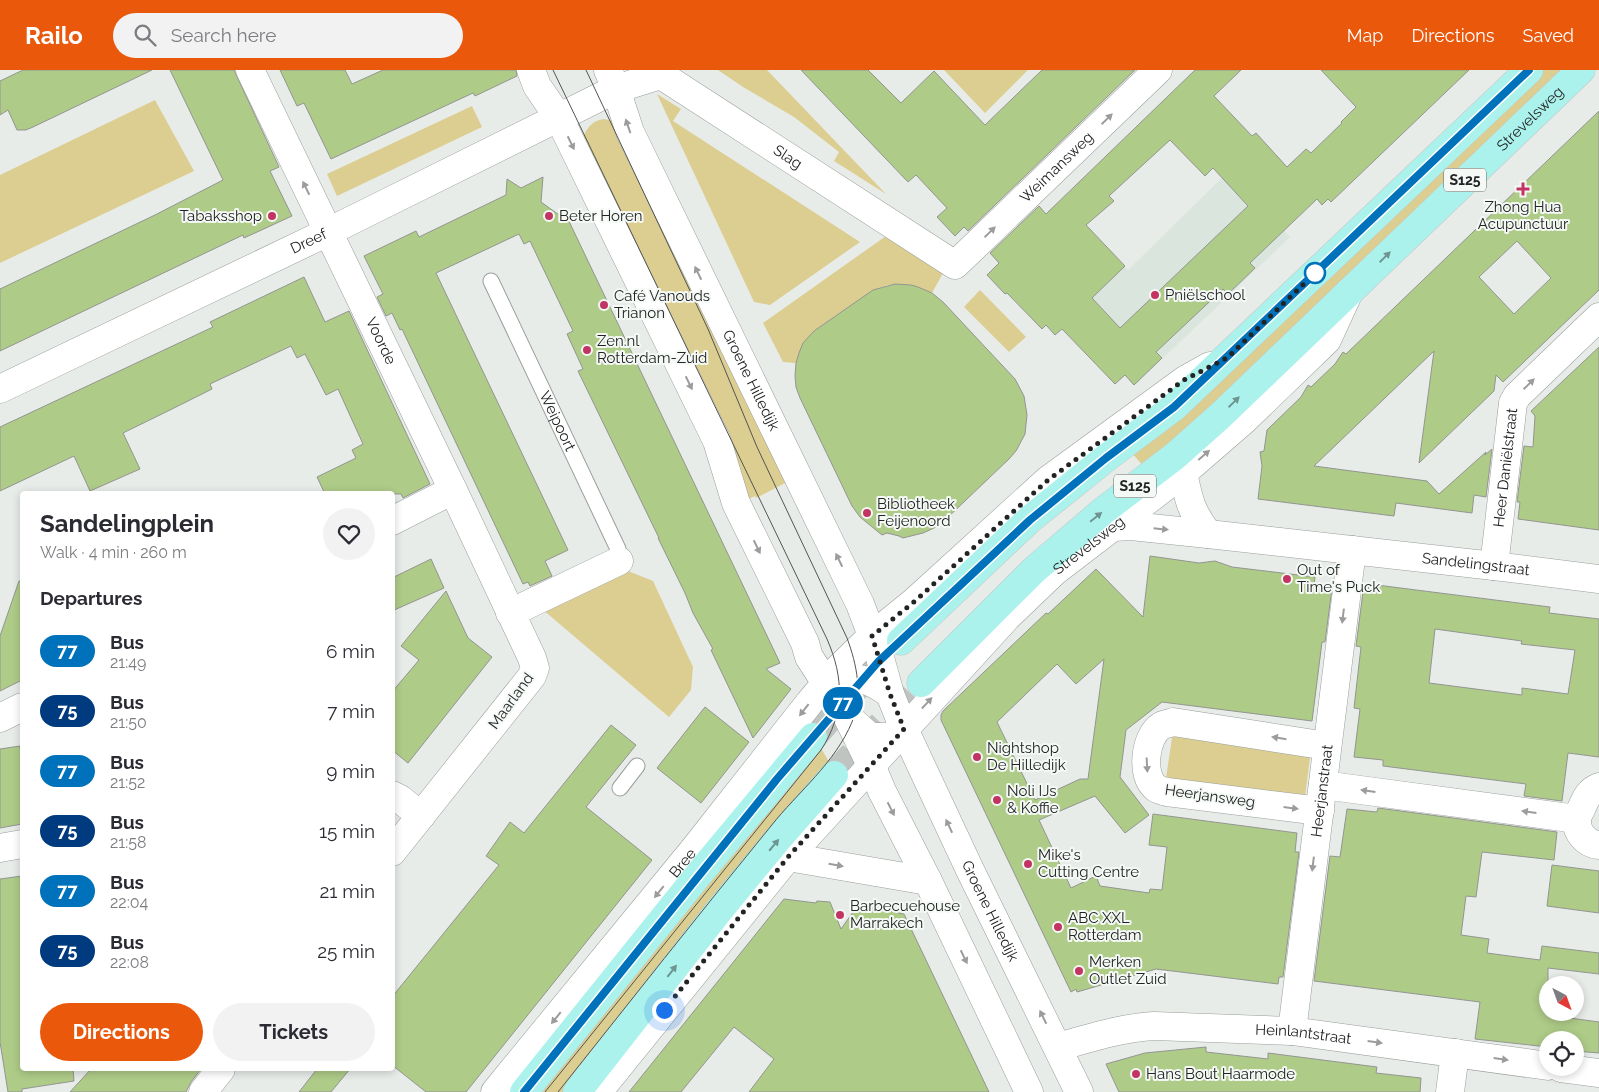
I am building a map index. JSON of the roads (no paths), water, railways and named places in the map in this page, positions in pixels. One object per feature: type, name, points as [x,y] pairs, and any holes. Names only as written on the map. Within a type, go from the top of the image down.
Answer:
[{"type":"main road","name":"S125","points":[[901,640],[1030,520],[1106,458],[1174,407],[1529,70]]},
{"type":"main road","name":"Strevelsweg","points":[[921,682],[1040,565],[1200,433],[1581,70]]},
{"type":"main road","name":"Bree","points":[[524,1092],[812,737]]},
{"type":"main road","points":[[576,1092],[717,913],[834,775]]},
{"type":"street","name":"Voorde","points":[[250,70],[453,490],[510,613]]},
{"type":"street","points":[[531,70],[537,86],[559,118],[717,441],[736,503],[805,644],[809,657],[846,714],[1029,1092]]},
{"type":"street","name":"Weimansweg","points":[[954,265],[1158,70]]},
{"type":"street","name":"Slag","points":[[612,79],[661,72],[954,265]]},
{"type":"street","name":"Dreef","points":[[0,389],[328,232],[559,118],[612,79]]},
{"type":"street","name":"Groene Hilledijk","points":[[612,79],[630,132],[860,604],[890,694],[904,729],[970,870],[1079,1092]]},
{"type":"street","name":"Strevelsweg","points":[[871,765],[1007,617],[1054,572],[1183,473],[1243,421],[1327,340],[1350,291]]},
{"type":"street","name":"Heer Daniëlstraat","points":[[1494,566],[1513,403],[1517,396],[1599,317]]},
{"type":"street","points":[[872,636],[915,601],[1048,480],[1184,380],[1227,358]]},
{"type":"street","points":[[1183,473],[1190,504],[1196,518],[1208,534]]},
{"type":"street","points":[[395,519],[453,490]]},
{"type":"street","name":"Sandelingstraat","points":[[1113,527],[1131,526],[1208,534],[1599,579]]},
{"type":"street","name":"Heerjanstraat","points":[[1292,1031],[1352,550]]},
{"type":"street","points":[[510,613],[619,561]]},
{"type":"street","name":"Maarland","points":[[395,848],[532,676],[535,668],[532,658],[510,613]]},
{"type":"street","name":"Bree","points":[[495,1092],[695,848],[826,682],[872,636]]},
{"type":"street","points":[[826,682],[858,678],[869,681],[890,694]]},
{"type":"street","points":[[0,718],[20,708]]},
{"type":"street","points":[[846,714],[870,737],[888,737],[904,729]]},
{"type":"street","name":"Heerjansweg","points":[[1327,746],[1173,722],[1160,727],[1152,737],[1147,751],[1147,772],[1156,788],[1167,792],[1322,798],[1577,819]]},
{"type":"street","points":[[598,1092],[788,857],[871,765]]},
{"type":"street","points":[[1599,787],[1588,793],[1577,819],[1582,837],[1588,843],[1599,845]]},
{"type":"street","points":[[395,796],[421,816]]},
{"type":"street","points":[[0,848],[20,844]]},
{"type":"street","points":[[788,857],[928,881]]},
{"type":"street","name":"Heinlantstraat","points":[[1058,1047],[1117,1030],[1138,1027],[1292,1031],[1539,1065]]},
{"type":"street","points":[[1450,1092],[1455,1053]]},
{"type":"street","points":[[203,1092],[219,1071]]},
{"type":"street","points":[[1584,1071],[1599,1073]]},
{"type":"lane","name":"Weipoort","points":[[491,281],[618,549],[619,561]]},
{"type":"lane","points":[[620,788],[637,766]]},
{"type":"tunnel","points":[[813,737],[876,664]]},
{"type":"tunnel","points":[[834,775],[921,683]]},
{"type":"tram line","points":[[545,1092],[821,750],[834,723],[839,695],[837,668],[827,639],[553,70]]},
{"type":"tram line","points":[[558,1092],[771,826],[836,751],[852,722],[858,690],[854,659],[847,638],[757,447],[708,329],[586,70]]},
{"type":"place","name":"Zhong Hua Acupunctuur","points":[[1523,189]]},
{"type":"place","name":"Tabaksshop","points":[[272,216]]},
{"type":"place","name":"Beter Horen","points":[[549,216]]},
{"type":"place","name":"Pniëlschool","points":[[1155,295]]},
{"type":"place","name":"Café Vanouds Trianon","points":[[604,305]]},
{"type":"place","name":"Zen.nl Rotterdam-Zuid","points":[[587,350]]},
{"type":"place","name":"Bibliotheek Feijenoord","points":[[867,513]]},
{"type":"place","name":"Out of Time's Puck","points":[[1287,579]]},
{"type":"place","name":"Nightshop De Hilledijk","points":[[977,757]]},
{"type":"place","name":"Noli IJs & Koffie","points":[[997,800]]},
{"type":"place","name":"Mike's Cutting Centre","points":[[1028,864]]},
{"type":"place","name":"Barbecuehouse Marrakech","points":[[840,915]]},
{"type":"place","name":"ABC XXL Rotterdam","points":[[1058,927]]},
{"type":"place","name":"Merken Outlet Zuid","points":[[1079,971]]},
{"type":"place","name":"Hans Bout Haarmode","points":[[1136,1074]]}]
